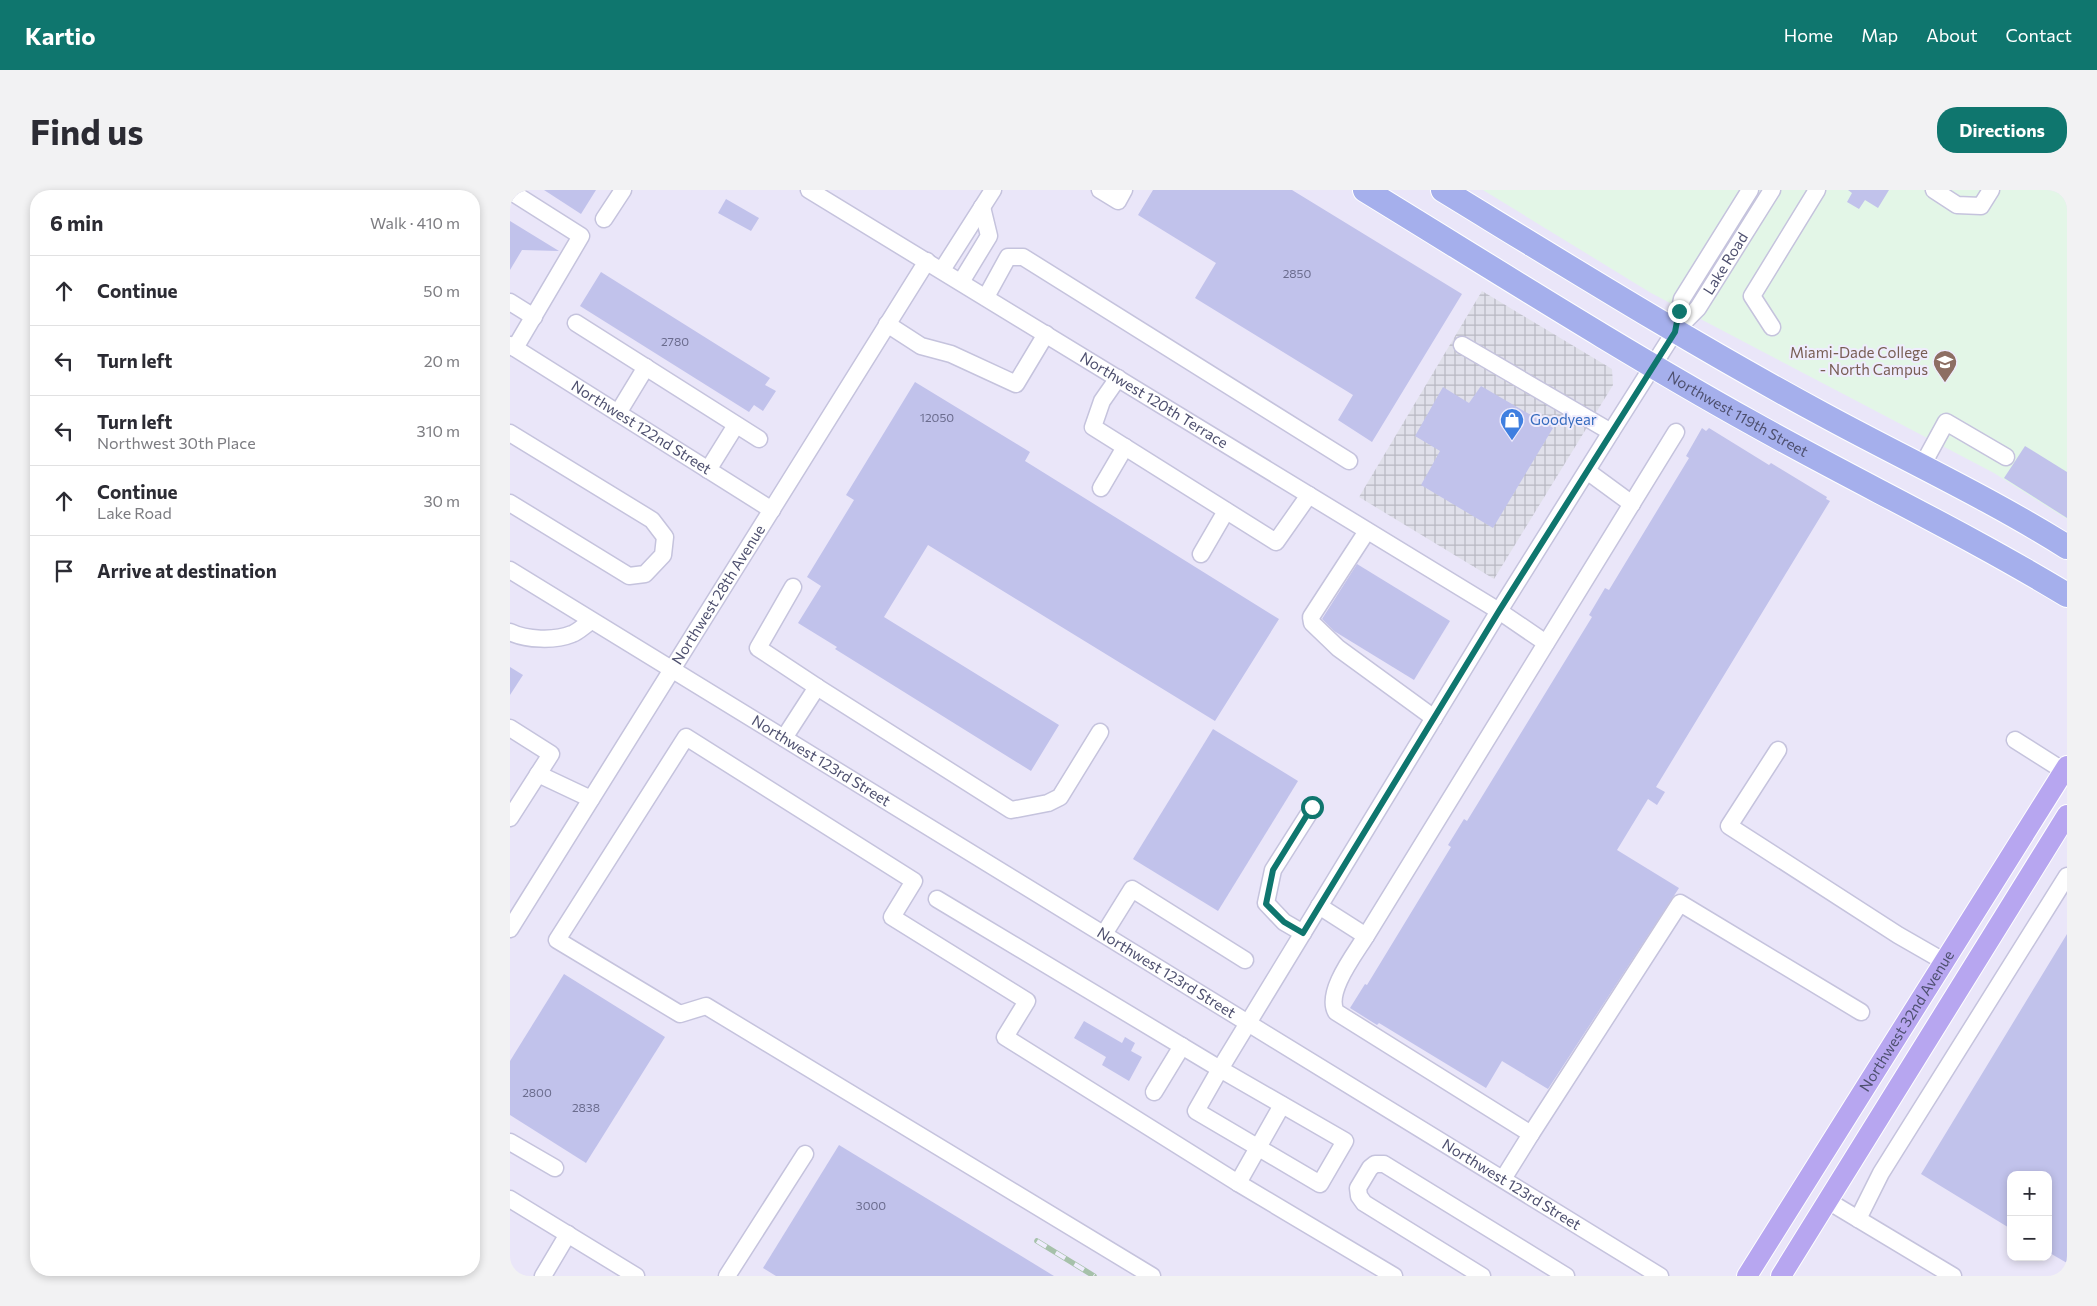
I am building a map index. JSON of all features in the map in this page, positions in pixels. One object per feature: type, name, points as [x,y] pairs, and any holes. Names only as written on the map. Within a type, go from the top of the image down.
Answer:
[{"type":"highway","name":"Northwest 119th Street","points":[[1365,190],[1653,366],[1753,424],[1958,532],[2067,595]]},
{"type":"highway","points":[[1443,190],[1675,332],[2067,547]]},
{"type":"main road","name":"Northwest 32nd Avenue","points":[[1747,1276],[2065,768]]},
{"type":"main road","name":"Northwest 32nd Avenue","points":[[1781,1276],[2067,815]]},
{"type":"street","points":[[604,219],[623,190]]},
{"type":"street","name":"Northwest 120th Terrace","points":[[809,190],[1499,611],[1546,643]]},
{"type":"street","points":[[951,276],[982,207],[993,190]]},
{"type":"street","points":[[1100,190],[1118,201],[1124,190]]},
{"type":"street","name":"Lake Road","points":[[1675,332],[1682,299],[1750,190]]},
{"type":"street","name":"Lake Road","points":[[1259,1149],[1196,1111],[1248,1022],[1499,611],[1675,332],[1698,308],[1772,190]]},
{"type":"street","points":[[1772,327],[1752,296],[1817,190]]},
{"type":"street","points":[[1934,190],[1957,205],[1981,206],[1991,190]]},
{"type":"street","points":[[510,191],[582,236],[534,317],[513,346]]},
{"type":"street","points":[[951,276],[989,236],[982,207]]},
{"type":"street","points":[[986,297],[1008,257],[1023,258],[1349,461]]},
{"type":"street","name":"Northwest 28th Avenue","points":[[510,929],[927,261]]},
{"type":"street","points":[[510,302],[534,317]]},
{"type":"street","points":[[576,323],[759,439]]},
{"type":"street","points":[[888,324],[921,346],[951,354],[1016,384],[1046,334]]},
{"type":"street","points":[[1462,345],[1611,432]]},
{"type":"street","name":"Northwest 122nd Street","points":[[513,346],[772,510]]},
{"type":"street","points":[[618,413],[646,367]]},
{"type":"street","points":[[1118,378],[1102,401],[1093,427],[1276,542],[1309,495]]},
{"type":"street","points":[[1922,466],[1946,422],[2006,457]]},
{"type":"street","points":[[708,470],[736,424]]},
{"type":"street","points":[[1531,1134],[1336,1012],[1333,994],[1366,936],[1676,432]]},
{"type":"street","points":[[510,433],[652,520],[665,537],[664,555],[645,574],[629,576],[510,502]]},
{"type":"street","points":[[1101,488],[1125,447]]},
{"type":"street","points":[[1587,471],[1632,504]]},
{"type":"street","points":[[1201,554],[1226,511]]},
{"type":"street","points":[[1367,531],[1311,617],[1312,623],[1338,648],[1434,718]]},
{"type":"street","name":"Northwest 123rd Street","points":[[510,570],[1660,1276]]},
{"type":"street","points":[[793,587],[758,648],[1011,810],[1048,803],[1060,797],[1100,732]]},
{"type":"street","points":[[510,632],[518,636],[540,639],[572,634],[591,621]]},
{"type":"street","points":[[784,738],[817,687]]},
{"type":"street","points":[[510,728],[551,754],[510,818]]},
{"type":"street","points":[[1152,1276],[706,1006],[680,1014],[557,940],[686,737],[914,881],[892,917],[1027,1002],[1005,1037],[1238,1183],[1394,1276]]},
{"type":"street","points":[[2015,740],[2065,768]]},
{"type":"street","points":[[1778,750],[1729,826],[1898,935],[1945,962]]},
{"type":"street","points":[[538,774],[591,799]]},
{"type":"street","points":[[1303,933],[1284,922],[1266,904],[1273,870],[1312,807]]},
{"type":"street","points":[[1858,1219],[1880,1173],[2067,876]]},
{"type":"street","points":[[1104,934],[1132,890],[1244,960]]},
{"type":"street","points":[[937,898],[1220,1069],[1345,1141],[1320,1184],[1259,1149]]},
{"type":"street","points":[[1503,1179],[1680,903],[1861,1012]]},
{"type":"street","points":[[1319,906],[1366,936]]},
{"type":"street","points":[[1154,1092],[1182,1046]]},
{"type":"street","points":[[1238,1183],[1259,1149],[1282,1105]]},
{"type":"street","points":[[510,1142],[555,1168]]},
{"type":"street","points":[[727,1276],[805,1154]]},
{"type":"street","points":[[1482,1276],[1364,1203],[1359,1196],[1358,1188],[1370,1168],[1375,1164],[1384,1164],[1566,1276]]},
{"type":"street","points":[[510,1199],[636,1276]]},
{"type":"street","points":[[1828,1201],[1953,1276]]},
{"type":"street","points":[[543,1276],[568,1234]]},
{"type":"shaded area","name":"Miami-Dade College - North Campus","points":[[1483,190],[2067,190],[2067,519],[1994,473],[1651,293]]},
{"type":"shaded area","points":[[1482,291],[1612,369],[1613,385],[1494,579],[1359,497]]},
{"type":"building","points":[[544,190],[596,190],[581,214]]},
{"type":"building","points":[[1153,190],[1292,190],[1462,294],[1372,442],[1338,420],[1353,395],[1195,298],[1216,263],[1138,215]]},
{"type":"building","points":[[1848,190],[1889,190],[1878,208],[1865,200],[1859,209],[1847,202],[1852,193]]},
{"type":"building","points":[[726,199],[759,218],[751,231],[718,213]]},
{"type":"building","points":[[510,221],[559,251],[522,250],[510,270]]},
{"type":"building","points":[[601,272],[770,378],[765,385],[776,391],[763,411],[754,405],[749,412],[580,306]]},
{"type":"building","points":[[915,382],[1030,452],[1025,461],[1279,619],[1215,721],[928,545],[884,617],[1059,725],[1031,771],[835,649],[837,647],[798,623],[821,586],[807,577],[854,500],[846,495]]},
{"type":"building","points":[[1481,386],[1553,428],[1493,528],[1421,485],[1440,451],[1415,436],[1443,387],[1469,403]]},
{"type":"building","points":[[1702,428],[1706,431],[1709,428],[1769,465],[1771,463],[1827,497],[1826,499],[1830,501],[1656,787],[1665,792],[1657,805],[1648,799],[1617,850],[1679,888],[1548,1089],[1502,1061],[1486,1088],[1379,1023],[1377,1025],[1350,1008],[1365,984],[1367,985],[1451,847],[1448,845],[1464,819],[1467,821],[1592,617],[1589,615],[1605,588],[1609,590],[1689,458],[1686,456]]},
{"type":"building","points":[[2025,446],[2067,472],[2067,518],[2004,478]]},
{"type":"building","points":[[1357,564],[1450,621],[1414,680],[1334,631],[1322,619]]},
{"type":"building","points":[[510,667],[523,675],[510,695]]},
{"type":"building","points":[[1213,729],[1298,781],[1218,911],[1133,859]]},
{"type":"building","points":[[2067,934],[2067,1263],[2052,1254],[2052,1171],[2007,1171],[2007,1227],[1921,1174]]},
{"type":"building","points":[[564,974],[665,1037],[586,1163],[510,1115],[510,1061]]},
{"type":"building","points":[[1084,1021],[1122,1043],[1125,1037],[1135,1043],[1131,1051],[1142,1057],[1129,1081],[1102,1065],[1106,1057],[1074,1038]]},
{"type":"building","points":[[839,1145],[1054,1276],[776,1276],[763,1268]]},
{"type":"railway","points":[[1037,1241],[1094,1276]]},
{"type":"place","name":"Miami-Dade College - North Campus","points":[[1945,383]]},
{"type":"place","name":"Goodyear","points":[[1512,441]]},
{"type":"route","points":[[1312,807],[1273,870],[1266,904],[1284,922],[1303,933],[1499,611],[1675,332],[1679,311]]}]
